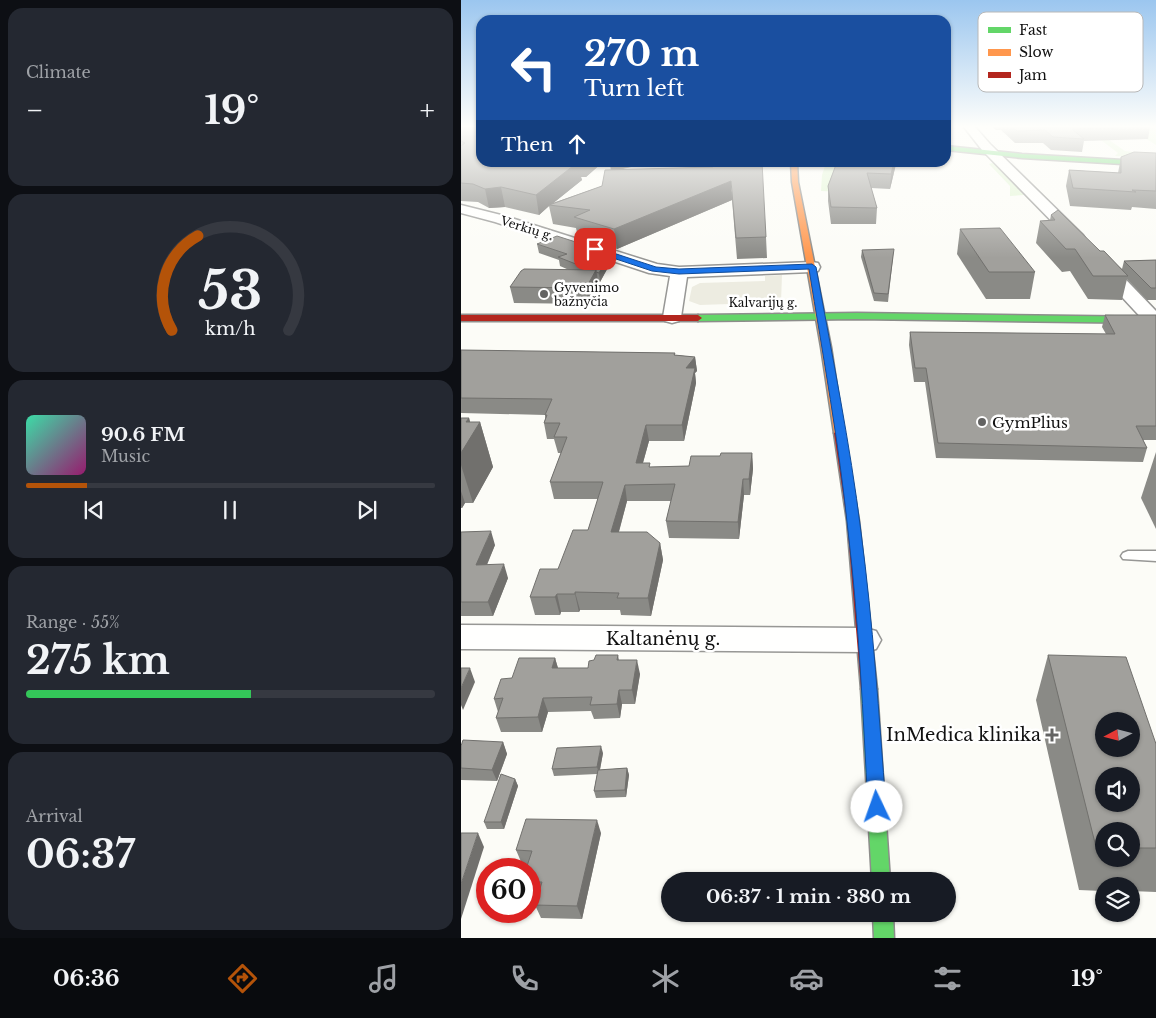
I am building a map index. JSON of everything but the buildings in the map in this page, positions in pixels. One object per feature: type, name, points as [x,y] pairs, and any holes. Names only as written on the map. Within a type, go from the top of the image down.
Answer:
[{"type":"main road","points":[[794,171],[846,465],[865,640],[880,872]]},
{"type":"main road","name":"Kalvarijų g.","points":[[461,318],[571,319],[821,316],[1155,320]]},
{"type":"main road","points":[[883,922],[884,938]]},
{"type":"street","points":[[1010,171],[1155,320]]},
{"type":"street","name":"Verkių g.","points":[[461,209],[500,219],[655,269],[679,272],[812,267]]},
{"type":"street","points":[[672,317],[679,272]]},
{"type":"street","name":"Kaltanėnų g.","points":[[461,638],[865,640]]},
{"type":"lane","points":[[1128,556],[1156,556]]},
{"type":"green space","points":[[823,171],[851,171],[872,193],[821,191]]},
{"type":"green space","points":[[995,171],[1003,171],[1024,195],[1010,196],[1010,186]]},
{"type":"shaded area","points":[[782,275],[781,302],[700,305],[689,301],[692,287],[700,283],[765,281],[765,276]]},
{"type":"traffic: fast","points":[[698,318],[857,316],[1156,320]]},
{"type":"traffic: fast","points":[[869,689],[880,872]]},
{"type":"traffic: fast","points":[[883,922],[884,938]]},
{"type":"traffic: slow","points":[[794,171],[826,347],[839,433]]},
{"type":"traffic: jam","points":[[461,318],[698,318]]},
{"type":"traffic: jam","points":[[839,433],[853,521],[869,689]]},
{"type":"place","name":"Gyvenimo bažnyčia","points":[[544,294]]},
{"type":"place","name":"GymPlius","points":[[982,422]]},
{"type":"place","name":"InMedica klinika","points":[[1052,735]]},
{"type":"route","points":[[595,249],[655,269],[679,272],[812,267],[846,465],[855,533],[867,658],[877,807]]}]
